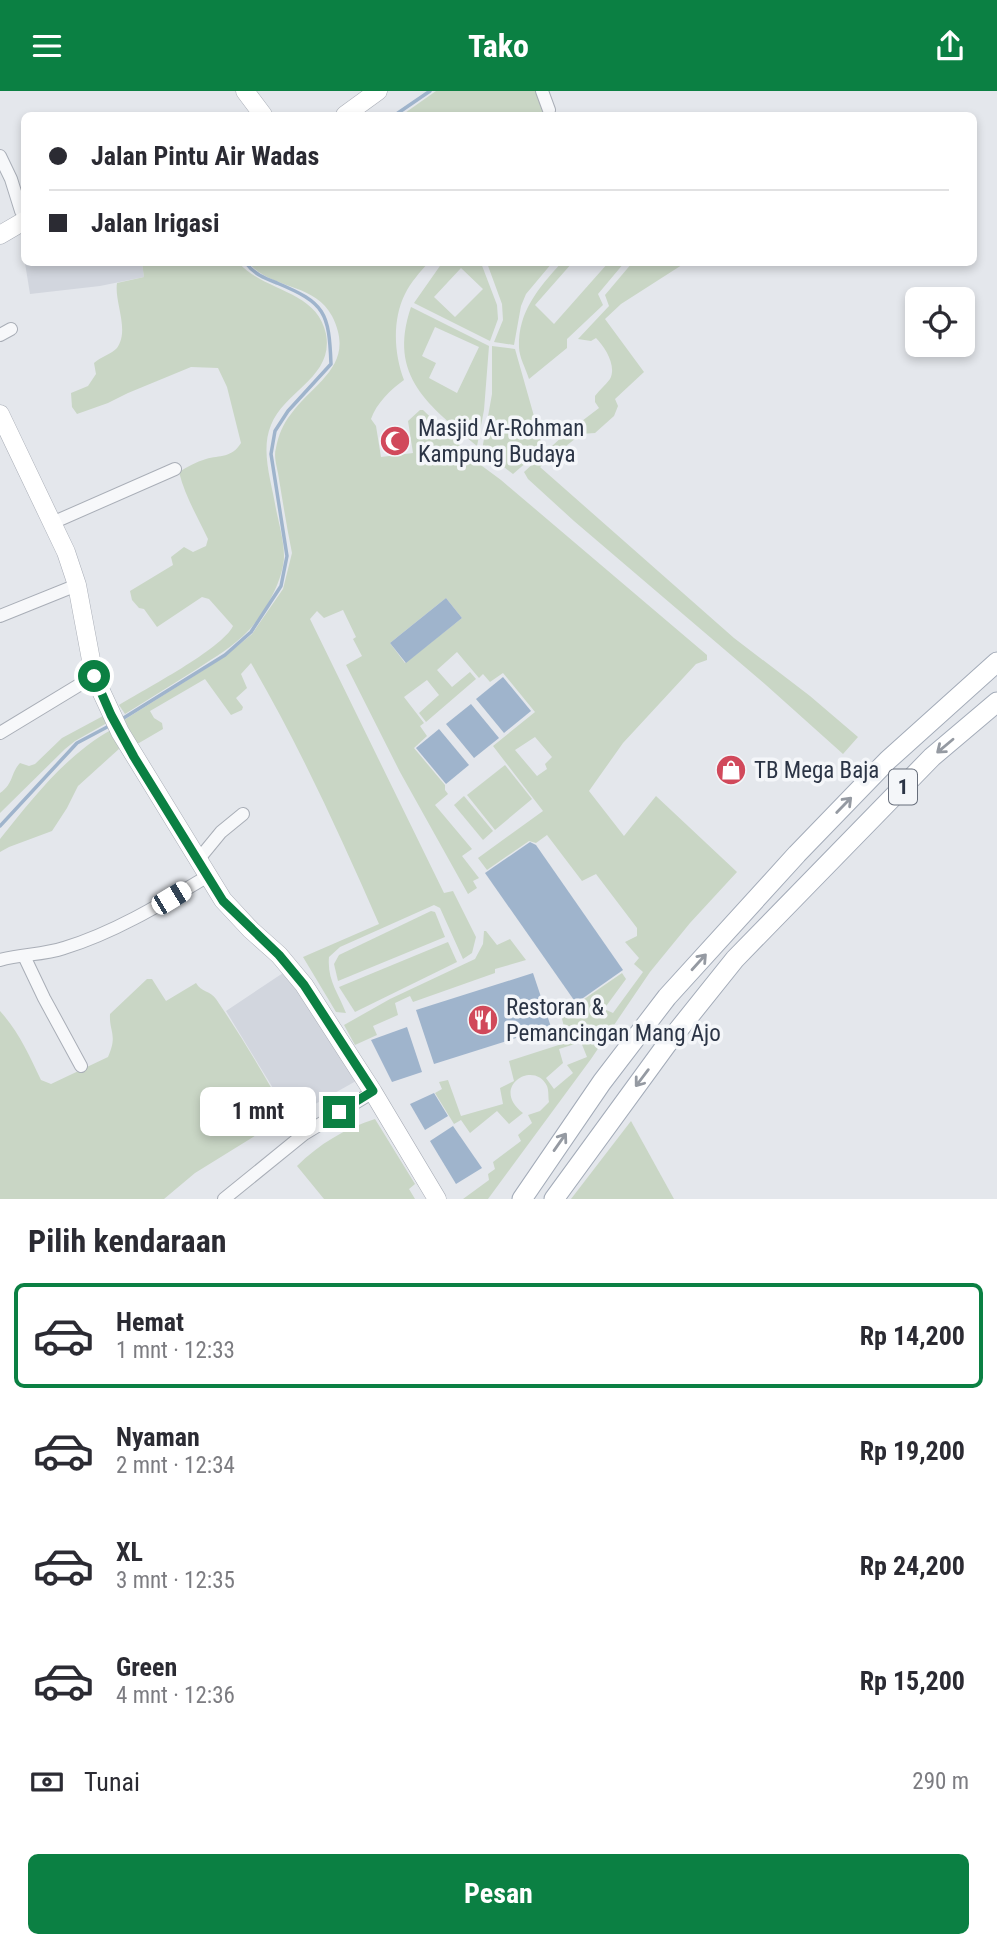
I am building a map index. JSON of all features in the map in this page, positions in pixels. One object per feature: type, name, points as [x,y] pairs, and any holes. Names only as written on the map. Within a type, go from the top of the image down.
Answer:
[{"type":"main road","points":[[245,91],[261,112]]},
{"type":"main road","points":[[349,112],[378,91]]},
{"type":"main road","points":[[0,235],[21,223]]},
{"type":"main road","points":[[0,414],[66,552],[77,585],[94,676],[115,723],[223,901],[279,955],[304,985],[373,1091],[437,1199]]},
{"type":"main road","name":"1","points":[[522,1199],[602,1082],[667,997],[797,854],[888,760],[997,662]]},
{"type":"main road","name":"1","points":[[554,1199],[667,1044],[735,959],[932,757],[997,702]]},
{"type":"street","points":[[542,91],[549,110]]},
{"type":"street","points":[[0,156],[21,211]]},
{"type":"street","points":[[52,523],[174,469]]},
{"type":"street","points":[[0,616],[77,585]]},
{"type":"street","points":[[0,733],[94,676]]},
{"type":"street","points":[[198,860],[221,832],[243,814]]},
{"type":"street","points":[[0,960],[64,949],[108,930],[208,876]]},
{"type":"street","points":[[24,956],[81,1066]]},
{"type":"street","points":[[223,1199],[304,1134],[373,1091]]},
{"type":"shaded area","points":[[25,266],[142,266],[144,277],[100,286],[30,294]]},
{"type":"shaded area","points":[[286,971],[356,1081],[294,1116],[290,1116],[226,1011]]},
{"type":"green space","points":[[436,91],[539,91],[544,112],[406,112]]},
{"type":"green space","points":[[142,266],[242,266],[312,308],[321,320],[327,349],[316,372],[278,413],[268,435],[268,467],[284,556],[281,575],[266,606],[248,631],[230,646],[125,714],[119,705],[199,657],[233,626],[209,599],[202,597],[157,627],[144,609],[139,608],[132,600],[130,591],[173,565],[171,557],[184,547],[193,552],[206,546],[208,539],[179,472],[202,460],[230,454],[241,443],[227,387],[218,368],[191,367],[77,414],[72,407],[71,393],[88,386],[96,374],[94,363],[115,350],[121,341],[117,283],[144,277]]},
{"type":"green space","points":[[252,266],[425,266],[407,290],[398,315],[396,348],[404,380],[384,397],[371,419],[376,426],[381,457],[413,453],[408,421],[423,410],[478,463],[707,655],[707,660],[696,664],[623,743],[589,791],[624,836],[656,796],[737,872],[650,972],[591,1059],[488,1199],[463,1199],[489,1180],[488,1174],[495,1169],[493,1162],[521,1141],[518,1135],[532,1123],[528,1115],[540,1111],[549,1102],[547,1086],[541,1078],[533,1075],[517,1080],[512,1086],[511,1094],[514,1103],[523,1113],[509,1124],[497,1111],[470,1133],[461,1120],[454,1124],[435,1093],[442,1089],[439,1082],[448,1080],[461,1116],[503,1104],[500,1088],[514,1081],[509,1061],[568,1042],[561,1015],[622,973],[626,979],[604,1009],[613,1013],[643,972],[634,964],[639,958],[625,942],[637,936],[637,928],[596,874],[582,881],[547,835],[536,843],[529,841],[487,870],[478,858],[543,811],[493,746],[535,712],[503,673],[490,682],[483,674],[479,678],[457,652],[437,670],[452,687],[470,672],[476,679],[426,722],[419,713],[439,695],[427,680],[404,697],[424,723],[420,726],[427,736],[414,748],[445,785],[448,794],[435,805],[472,849],[462,856],[479,878],[473,881],[477,888],[468,894],[400,772],[346,665],[362,656],[343,610],[324,618],[317,611],[310,619],[444,893],[453,891],[476,937],[472,953],[463,959],[440,908],[434,905],[340,947],[329,957],[329,965],[331,979],[346,1013],[336,1012],[303,957],[379,924],[319,792],[251,663],[241,674],[247,688],[236,698],[243,707],[242,710],[231,715],[205,679],[150,711],[154,718],[162,723],[163,729],[139,743],[133,743],[124,720],[224,657],[252,634],[283,589],[292,553],[275,452],[281,430],[288,418],[330,371],[339,347],[338,333],[332,316],[324,305],[315,297],[268,278]],"holes":[[[446,598],[462,618],[405,663],[390,643]],[[535,737],[552,757],[545,764],[547,769],[537,776],[515,750]],[[581,1042],[587,1057],[567,1065],[573,1073],[554,1089],[546,1078],[563,1063],[559,1049]]]},
{"type":"green space","points":[[440,266],[482,266],[497,305],[498,319],[490,341],[414,303]],"holes":[[[461,268],[483,289],[455,317],[434,297]]]},
{"type":"green space","points":[[488,266],[549,266],[526,294],[521,306],[514,345],[494,342],[503,320],[502,304]]},
{"type":"green space","points":[[559,266],[569,266],[535,305],[554,324],[605,266],[621,266],[598,294],[603,305],[567,339],[567,348],[529,379],[519,351],[520,334],[526,311]]},
{"type":"green space","points":[[629,266],[680,266],[621,304],[605,319],[644,372],[615,399],[618,406],[614,416],[595,433],[581,434],[540,467],[734,638],[858,737],[843,754],[574,521],[528,479],[524,472],[565,434],[599,408],[595,396],[610,379],[611,363],[596,338],[591,341],[578,339],[609,306],[605,295]]},
{"type":"green space","points":[[411,307],[489,346],[484,410],[477,446],[443,417],[417,388],[405,353],[405,331]],"holes":[[[435,327],[479,347],[457,393],[429,378],[436,363],[422,356]]]},
{"type":"green space","points":[[492,346],[515,349],[543,448],[513,474],[482,450],[492,394]]},
{"type":"green space","points":[[103,716],[107,723],[65,749],[0,813],[0,793],[8,786],[20,763],[29,766],[35,764],[62,738]]},
{"type":"green space","points":[[111,730],[120,748],[78,786],[52,831],[0,852],[0,839],[51,779],[79,752]]},
{"type":"green space","points":[[505,765],[532,799],[495,830],[467,795]]},
{"type":"green space","points":[[464,796],[493,831],[483,840],[454,805]]},
{"type":"green space","points":[[431,911],[435,912],[445,937],[338,981],[334,964],[339,955]]},
{"type":"green space","points":[[484,931],[497,945],[510,939],[526,960],[495,969],[495,973],[413,1002],[410,996],[395,1003],[398,1015],[373,1026],[377,1035],[355,1045],[344,1025],[390,999],[475,959],[483,944]]},
{"type":"green space","points":[[448,942],[457,962],[355,1012],[339,987]]},
{"type":"green space","points":[[147,979],[152,979],[166,1001],[196,983],[214,996],[287,1116],[195,1173],[164,1199],[0,1199],[0,1011],[18,1035],[41,1080],[51,1084],[108,1057],[113,1038],[110,1014]]},
{"type":"green space","points":[[375,1119],[415,1184],[409,1189],[415,1199],[324,1199],[297,1166],[333,1138]]},
{"type":"green space","points":[[631,1121],[674,1199],[571,1199]]},
{"type":"water","points":[[446,598],[462,618],[406,663],[390,643]]},
{"type":"water","points":[[503,677],[531,711],[504,733],[476,699]]},
{"type":"water","points":[[471,704],[499,738],[474,758],[446,724]]},
{"type":"water","points":[[439,729],[469,765],[446,784],[416,748]]},
{"type":"water","points":[[530,842],[536,845],[623,970],[576,1003],[485,873]]},
{"type":"water","points":[[533,973],[551,1027],[434,1064],[416,1010]]},
{"type":"water","points":[[407,1027],[422,1072],[392,1082],[371,1040]]},
{"type":"water","points":[[434,1093],[448,1116],[425,1130],[410,1104]]},
{"type":"water","points":[[453,1126],[482,1168],[456,1184],[430,1141]]},
{"type":"waterway","points":[[399,112],[430,91]]},
{"type":"waterway","points":[[122,719],[225,655],[251,632],[281,586],[287,556],[271,454],[275,431],[288,411],[331,364],[330,346],[326,321],[315,304],[293,290],[260,275],[249,266]]},
{"type":"waterway","points":[[0,826],[77,743],[109,726]]},
{"type":"place","name":"Masjid Ar-Rohman Kampung Budaya","points":[[395,441]]},
{"type":"place","name":"TB Mega Baja","points":[[731,770]]},
{"type":"place","name":"Restoran & Pemancingan Mang Ajo","points":[[483,1020]]},
{"type":"route","points":[[94,676],[103,700],[134,757],[223,901],[279,955],[304,985],[373,1091],[339,1112]]}]
